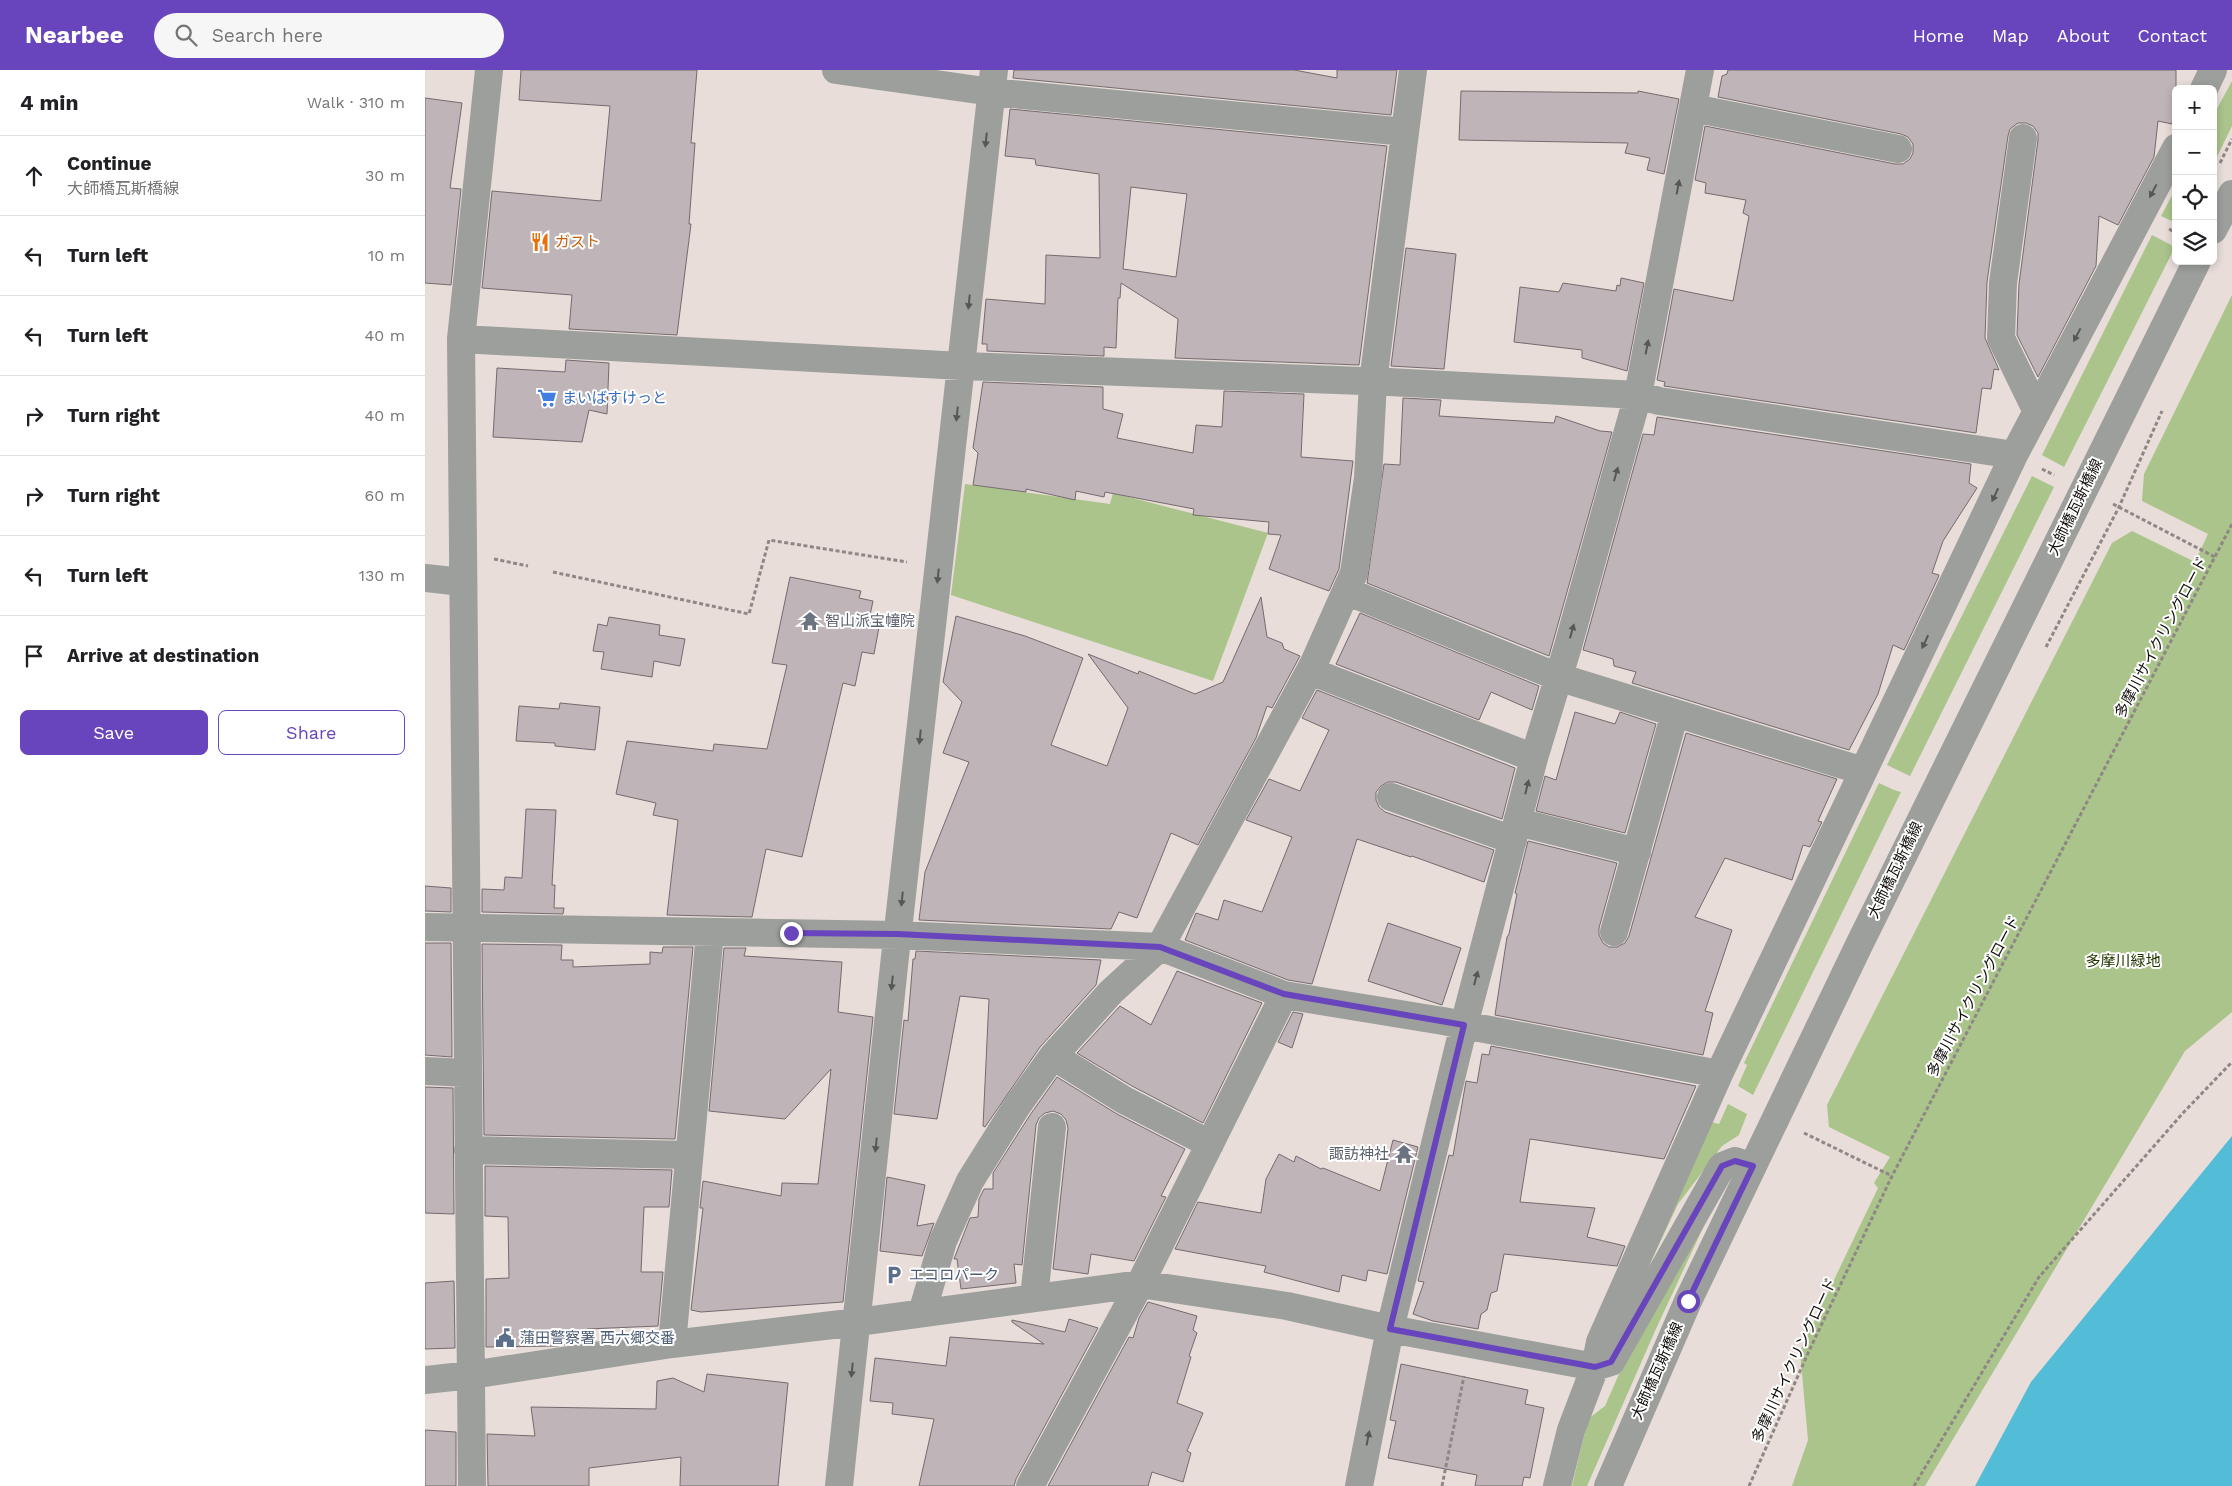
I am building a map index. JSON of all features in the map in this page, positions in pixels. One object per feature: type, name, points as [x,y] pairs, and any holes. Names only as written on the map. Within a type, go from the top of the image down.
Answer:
[{"type":"street","points":[[472,1486],[461,339],[489,70]]},
{"type":"street","points":[[836,70],[993,81],[1405,132]]},
{"type":"street","points":[[922,1313],[943,1241],[971,1181],[1017,1106],[1053,1056],[1111,992],[1160,947],[1310,671],[1354,573],[1368,478],[1373,382],[1413,70]]},
{"type":"street","points":[[1359,1486],[1390,1329],[1464,1025],[1534,758],[1638,395],[1700,70]]},
{"type":"street","points":[[2206,85],[2213,70]]},
{"type":"street","points":[[839,1486],[993,81]]},
{"type":"street","points":[[1693,108],[1898,149]]},
{"type":"street","points":[[2023,138],[2003,283],[2001,338],[2037,412]]},
{"type":"street","points":[[1557,1486],[1571,1430],[1595,1367],[1600,1342],[1719,1074],[2014,455],[2172,156]]},
{"type":"street","points":[[2217,222],[2232,194]]},
{"type":"street","name":"大師橋瓦斯橋線","points":[[1609,1486],[1688,1301],[1863,936],[2195,265]]},
{"type":"street","points":[[461,339],[962,366],[1373,382],[1638,395],[1659,401],[2014,455]]},
{"type":"street","points":[[425,578],[462,582]]},
{"type":"street","points":[[1346,591],[1558,677],[1863,772]]},
{"type":"street","points":[[1310,671],[1534,758]]},
{"type":"street","points":[[1614,932],[1675,714]]},
{"type":"street","points":[[1391,797],[1515,831],[1637,852]]},
{"type":"street","points":[[425,927],[898,934],[1160,947],[1284,994],[1464,1025],[1719,1074]]},
{"type":"street","points":[[672,1344],[710,932]]},
{"type":"street","points":[[1030,1486],[1140,1284],[1284,994]]},
{"type":"street","points":[[1053,1056],[1124,1100],[1209,1144]]},
{"type":"street","points":[[425,1071],[467,1073]]},
{"type":"street","points":[[1034,1298],[1052,1127]]},
{"type":"street","points":[[468,1150],[689,1155]]},
{"type":"street","points":[[425,1380],[672,1344],[858,1322],[1140,1284],[1287,1306],[1390,1329],[1595,1367],[1611,1362],[1722,1166],[1735,1161],[1753,1166]]},
{"type":"path","points":[[2217,168],[2232,139]]},
{"type":"path","points":[[2110,503],[2215,557]]},
{"type":"path","name":"多摩川サイクリングロード","points":[[1749,1486],[1809,1351],[1892,1176],[2232,524]]},
{"type":"path","points":[[553,572],[749,614],[769,540],[939,568]]},
{"type":"path","points":[[1914,1486],[2039,1277],[2183,1113],[2232,1062]]},
{"type":"path","points":[[1801,1132],[1892,1176]]},
{"type":"path","points":[[1442,1486],[1471,1344]]},
{"type":"green space","points":[[2232,81],[2232,126],[2217,157],[2217,130],[2217,109]]},
{"type":"green space","points":[[2172,195],[2172,221],[2161,216]]},
{"type":"green space","points":[[2152,235],[2172,245],[2172,253],[2064,467],[2042,455]]},
{"type":"green space","name":"多摩川緑地","points":[[2232,295],[2232,1012],[2185,1051],[1925,1486],[1792,1486],[1808,1440],[1800,1351],[1878,1188],[1874,1183],[1890,1157],[1829,1127],[1827,1105],[2112,543],[2132,531],[2195,562],[2208,534],[2142,501],[2144,474]]},
{"type":"green space","points":[[2032,476],[2054,487],[1910,776],[1887,765]]},
{"type":"green space","points":[[965,484],[1110,504],[1113,493],[1268,533],[1213,681],[951,595]]},
{"type":"green space","points":[[1879,783],[1901,792],[1753,1095],[1738,1086],[1747,1065],[1744,1063]]},
{"type":"green space","points":[[1728,1104],[1747,1114],[1739,1135],[1722,1146],[1678,1204],[1648,1268],[1646,1268],[1711,1122],[1719,1124]]},
{"type":"green space","points":[[1722,1187],[1655,1331],[1587,1486],[1572,1486],[1588,1419],[1605,1406],[1630,1349]]},
{"type":"water","points":[[2232,1136],[2232,1486],[1975,1486],[2031,1382]]},
{"type":"building","points":[[521,70],[697,70],[691,143],[695,143],[689,224],[691,224],[677,335],[569,329],[572,295],[482,288],[492,191],[601,201],[610,106],[519,100]]},
{"type":"building","points":[[1014,70],[1294,70],[1337,78],[1337,70],[1397,70],[1391,115],[1013,78]]},
{"type":"building","points":[[1728,70],[2176,70],[2176,85],[2172,85],[2172,124],[2158,121],[2154,157],[2118,225],[2099,216],[2096,266],[2038,377],[2017,335],[2019,284],[2038,133],[2033,126],[2026,123],[2018,123],[2010,129],[1987,282],[1985,338],[1999,370],[1994,369],[1991,389],[1982,388],[1976,433],[1664,386],[1665,382],[1657,380],[1674,289],[1733,301],[1749,216],[1743,213],[1746,200],[1705,193],[1706,183],[1695,180],[1705,126],[1895,164],[1903,164],[1910,159],[1913,153],[1913,144],[1908,137],[1901,134],[1718,97],[1722,76],[1727,74]]},
{"type":"building","points":[[1461,91],[1638,93],[1638,91],[1679,99],[1664,174],[1647,170],[1650,158],[1625,153],[1628,143],[1459,140]]},
{"type":"building","points":[[425,98],[462,103],[450,188],[461,189],[451,285],[425,283]]},
{"type":"building","points":[[1010,109],[1387,146],[1359,365],[1175,358],[1178,319],[1121,283],[1120,298],[1118,298],[1116,348],[1104,347],[1104,356],[987,351],[987,344],[982,344],[986,299],[1045,304],[1046,255],[1100,258],[1099,174],[1036,165],[1035,159],[1005,156]],"holes":[[[1131,187],[1187,194],[1176,277],[1123,269]]]},
{"type":"building","points":[[1406,248],[1456,254],[1444,369],[1391,366]]},
{"type":"building","points":[[1621,278],[1644,283],[1627,371],[1582,358],[1582,350],[1514,342],[1520,287],[1559,292],[1563,283],[1616,291],[1617,285],[1620,286]]},
{"type":"building","points":[[566,360],[609,363],[607,414],[589,410],[582,442],[493,437],[497,368],[565,372]]},
{"type":"building","points":[[983,382],[1103,387],[1103,409],[1123,414],[1117,438],[1193,453],[1196,425],[1222,427],[1224,391],[1304,394],[1301,457],[1353,461],[1339,569],[1329,591],[1269,569],[1281,535],[1268,534],[1269,522],[1193,515],[1194,509],[1105,492],[1104,497],[1076,491],[1075,500],[1026,489],[1026,492],[973,485],[978,453],[973,448]]},
{"type":"building","points":[[1403,398],[1441,400],[1439,416],[1554,423],[1556,416],[1600,431],[1612,432],[1549,656],[1367,583],[1384,464],[1400,465]]},
{"type":"building","points":[[1657,417],[1971,464],[1969,483],[1977,488],[1943,541],[1932,573],[1939,575],[1938,578],[1904,650],[1893,645],[1878,694],[1849,750],[1632,683],[1636,672],[1614,666],[1613,659],[1583,650],[1643,434],[1654,435]]},
{"type":"building","points":[[790,577],[861,591],[859,598],[873,601],[869,620],[880,622],[874,654],[862,652],[855,686],[843,683],[802,857],[766,849],[752,917],[667,915],[678,820],[653,815],[656,803],[616,794],[627,741],[713,751],[714,744],[767,749],[787,665],[772,663]]},
{"type":"building","points":[[1261,597],[1267,637],[1282,643],[1284,649],[1300,656],[1272,708],[1267,706],[1256,738],[1198,845],[1171,833],[1137,918],[1119,912],[1111,929],[919,920],[925,872],[969,762],[943,753],[962,702],[943,682],[956,616],[1025,636],[1083,658],[1051,745],[1107,766],[1128,708],[1088,654],[1138,674],[1139,671],[1195,694],[1223,682]]},
{"type":"building","points":[[1360,613],[1539,686],[1532,710],[1491,692],[1479,720],[1336,664]]},
{"type":"building","points":[[609,617],[660,625],[659,635],[685,639],[680,666],[654,661],[652,677],[601,669],[604,652],[593,651],[598,624],[607,626]]},
{"type":"building","points":[[1317,690],[1515,768],[1502,819],[1396,782],[1388,782],[1381,786],[1376,792],[1376,800],[1379,807],[1385,812],[1494,850],[1484,882],[1412,856],[1357,839],[1312,984],[1288,980],[1185,940],[1196,913],[1218,920],[1224,900],[1262,912],[1292,837],[1246,820],[1269,779],[1300,791],[1329,730],[1302,718]]},
{"type":"building","points":[[560,703],[600,707],[595,750],[555,746],[555,743],[516,741],[519,706],[559,709]]},
{"type":"building","points":[[1575,712],[1615,724],[1620,712],[1656,724],[1625,833],[1536,811],[1545,776],[1556,780]]},
{"type":"building","points":[[1686,733],[1837,779],[1818,821],[1822,822],[1810,847],[1803,845],[1792,880],[1725,858],[1695,917],[1732,930],[1705,1011],[1713,1013],[1703,1055],[1495,1015],[1507,937],[1517,894],[1515,893],[1528,841],[1617,863],[1599,928],[1599,935],[1603,943],[1609,947],[1617,947],[1625,943],[1629,936]]},
{"type":"building","points":[[526,809],[556,810],[552,885],[555,885],[554,908],[564,908],[563,914],[482,912],[482,889],[504,890],[505,877],[522,878]]},
{"type":"building","points":[[425,886],[451,888],[451,912],[425,911]]},
{"type":"building","points":[[1388,923],[1461,948],[1442,1005],[1368,981]]},
{"type":"building","points":[[425,943],[451,943],[452,1057],[425,1055]]},
{"type":"building","points":[[482,944],[562,945],[561,960],[573,960],[573,967],[650,964],[650,952],[662,953],[663,947],[693,947],[675,1139],[484,1135]]},
{"type":"building","points":[[724,948],[746,948],[744,956],[842,962],[838,1012],[873,1017],[843,1302],[701,1312],[691,1310],[703,1208],[700,1208],[703,1181],[781,1196],[782,1183],[818,1184],[831,1069],[785,1119],[709,1111]]},
{"type":"building","points":[[916,951],[1101,960],[1096,985],[1040,1047],[985,1127],[983,1126],[989,999],[960,996],[937,1119],[894,1114],[904,1020],[908,1021],[913,959],[915,959]]},
{"type":"building","points":[[1177,971],[1262,1003],[1203,1123],[1132,1086],[1077,1053],[1120,1006],[1151,1025]]},
{"type":"building","points":[[1293,1012],[1303,1014],[1292,1048],[1278,1042]]},
{"type":"building","points":[[1491,1046],[1696,1086],[1664,1159],[1530,1139],[1520,1202],[1595,1208],[1587,1237],[1625,1246],[1617,1266],[1504,1254],[1497,1291],[1491,1293],[1487,1310],[1481,1314],[1478,1329],[1433,1321],[1413,1314],[1424,1282],[1418,1281],[1449,1155],[1453,1156],[1466,1081],[1477,1083],[1482,1054],[1489,1055]]},
{"type":"building","points":[[1057,1077],[1117,1114],[1185,1149],[1161,1196],[1166,1197],[1134,1261],[1091,1254],[1088,1274],[1053,1269],[1068,1128],[1066,1120],[1061,1114],[1053,1111],[1045,1113],[1039,1118],[1036,1125],[1022,1265],[1014,1264],[1016,1283],[961,1289],[957,1259],[954,1259],[970,1218],[978,1217],[979,1199],[984,1189],[993,1189],[993,1173]]},
{"type":"building","points":[[425,1087],[453,1088],[454,1214],[425,1213]]},
{"type":"building","points":[[1393,1140],[1418,1147],[1387,1274],[1368,1270],[1366,1281],[1342,1275],[1339,1292],[1264,1272],[1266,1266],[1175,1249],[1198,1202],[1261,1213],[1266,1179],[1279,1154],[1294,1162],[1296,1156],[1321,1169],[1323,1168],[1380,1191]]},
{"type":"building","points":[[485,1166],[672,1170],[669,1207],[644,1207],[641,1272],[663,1272],[658,1326],[587,1329],[588,1341],[557,1346],[486,1347],[486,1279],[509,1278],[508,1217],[485,1216]]},
{"type":"building","points":[[887,1177],[925,1185],[917,1226],[934,1223],[922,1256],[880,1251]]},
{"type":"building","points":[[454,1281],[455,1348],[425,1349],[425,1283]]},
{"type":"building","points":[[1148,1302],[1197,1316],[1193,1330],[1197,1333],[1177,1403],[1203,1413],[1187,1451],[1191,1453],[1183,1482],[1152,1472],[1148,1486],[1048,1486],[1129,1337],[1133,1338],[1139,1318]]},
{"type":"building","points":[[1069,1319],[1098,1328],[1016,1479],[1014,1486],[919,1486],[934,1419],[892,1414],[893,1403],[870,1401],[875,1358],[946,1366],[950,1337],[1044,1344],[1012,1322],[1012,1320],[1065,1332]]},
{"type":"building","points":[[1401,1364],[1528,1390],[1525,1404],[1544,1408],[1530,1478],[1524,1477],[1522,1486],[1475,1486],[1477,1475],[1388,1458],[1396,1421],[1390,1420]]},
{"type":"building","points":[[707,1374],[788,1383],[778,1486],[680,1486],[681,1457],[589,1468],[589,1486],[488,1486],[487,1434],[535,1436],[531,1407],[656,1409],[657,1381],[673,1378],[704,1392]]},
{"type":"building","points":[[425,1430],[456,1432],[456,1486],[425,1486]]},
{"type":"place","name":"ガスト","points":[[540,242]]},
{"type":"place","name":"まいばすけっと","points":[[547,398]]},
{"type":"place","name":"智山派宝幢院","points":[[810,621]]},
{"type":"place","name":"諏訪神社","points":[[1404,1154]]},
{"type":"place","name":"エコロパーク","points":[[894,1275]]},
{"type":"place","name":"蒲田警察署 西六郷交番","points":[[505,1338]]},
{"type":"route","points":[[791,933],[898,934],[1160,947],[1284,994],[1464,1025],[1390,1329],[1595,1367],[1611,1362],[1722,1166],[1735,1161],[1753,1166],[1688,1301]]}]
